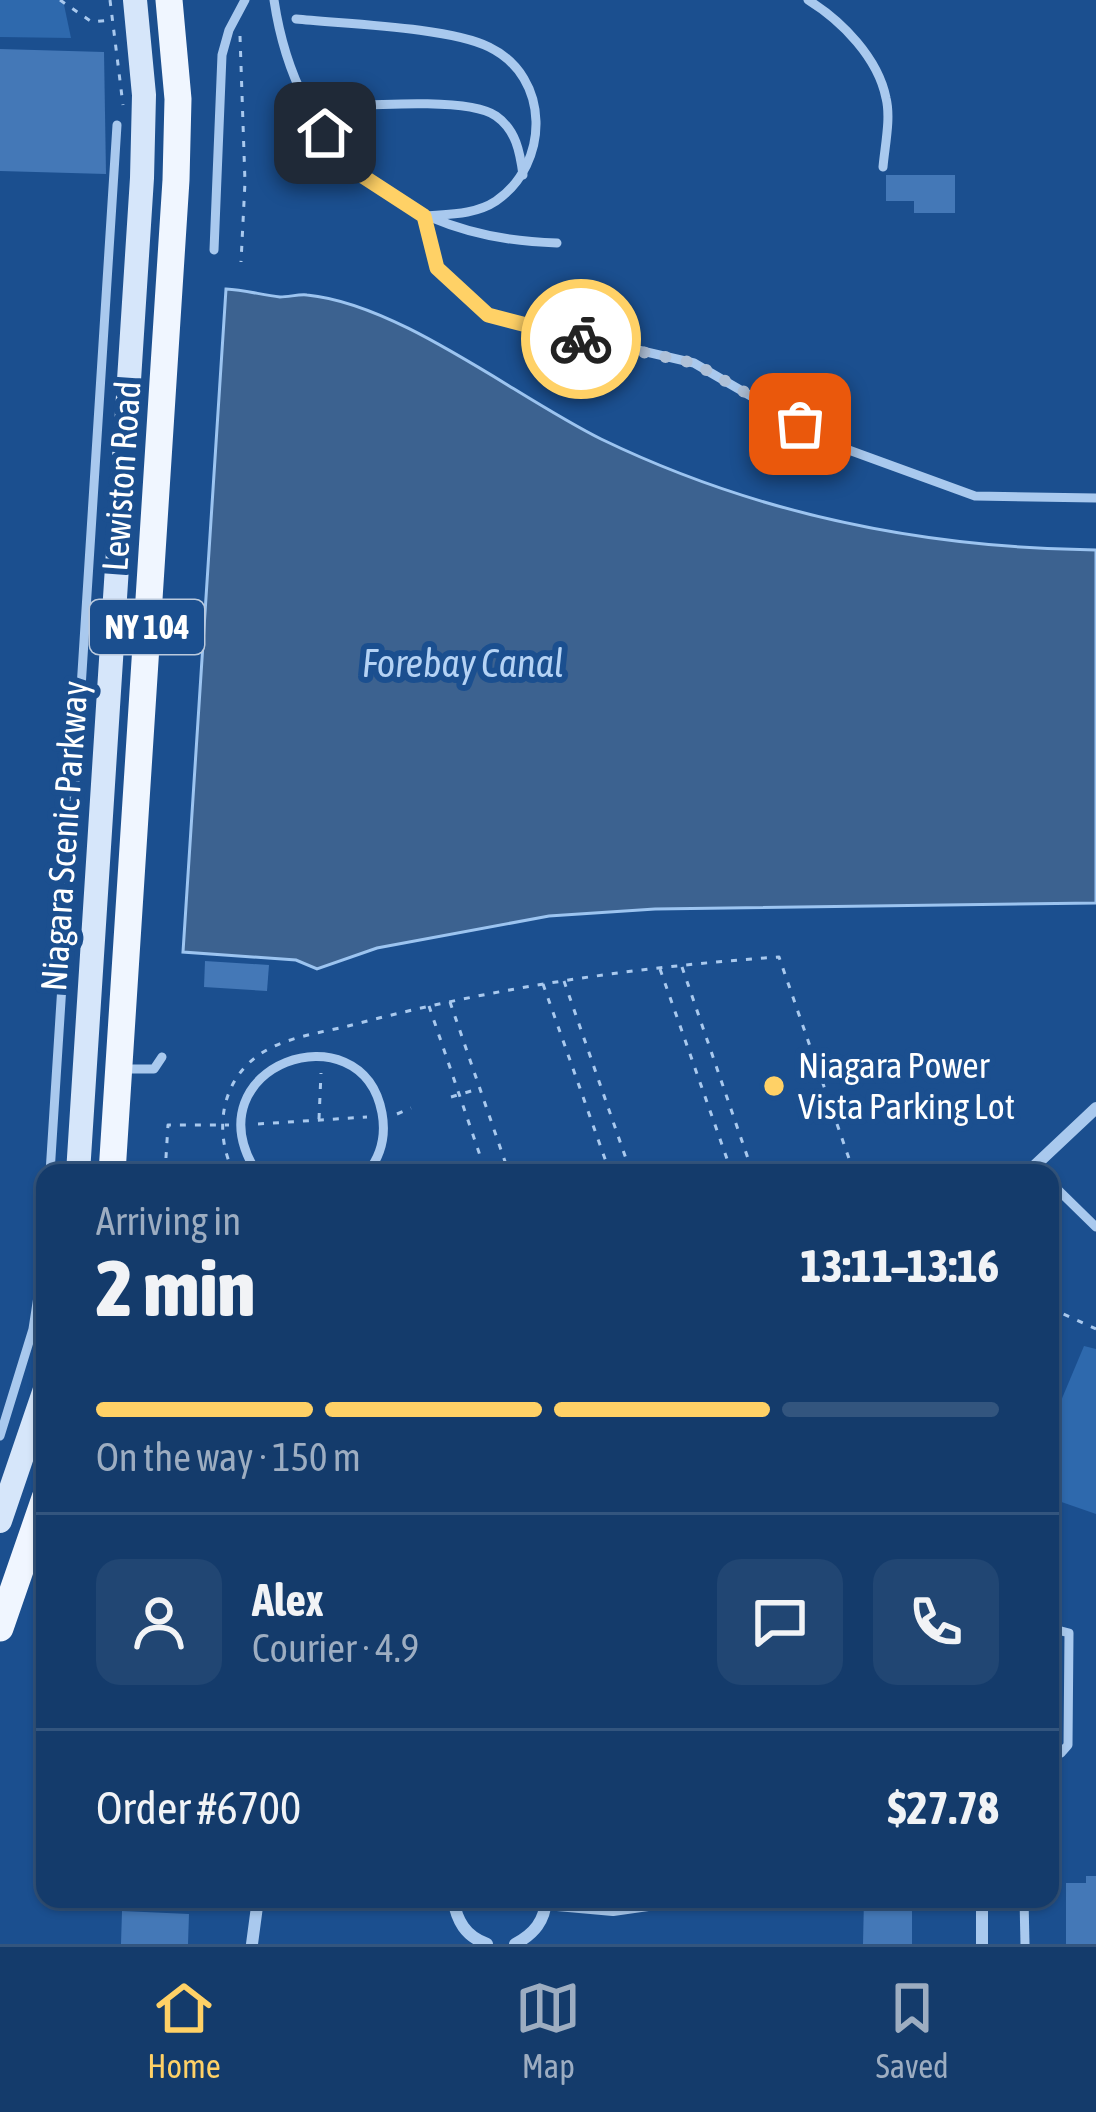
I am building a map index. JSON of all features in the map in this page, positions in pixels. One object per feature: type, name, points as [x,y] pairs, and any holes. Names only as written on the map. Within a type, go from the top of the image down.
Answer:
[{"type":"main road","name":"Niagara Scenic Parkway","points":[[79,1164],[142,178],[144,95],[135,0]]},
{"type":"main road","name":"Lewiston Road","points":[[113,1164],[176,180],[178,99],[169,0]]},
{"type":"main road","points":[[0,1521],[36,1415]]},
{"type":"main road","points":[[0,1628],[36,1524]]},
{"type":"street","points":[[1041,1164],[1096,1108]]},
{"type":"street","points":[[252,1944],[257,1908]]},
{"type":"street","points":[[455,1908],[466,1932],[487,1944]]},
{"type":"street","points":[[515,1944],[531,1935],[545,1908]]},
{"type":"street","points":[[982,1908],[982,1944]]},
{"type":"lane","points":[[274,0],[307,108],[343,158],[364,177],[424,216],[490,237],[557,243]]},
{"type":"lane","points":[[808,0],[828,13],[873,63],[887,100],[884,166]]},
{"type":"lane","points":[[214,250],[220,68],[225,42],[242,4]]},
{"type":"lane","points":[[296,19],[470,40],[499,53],[527,84],[536,112],[535,148],[523,175],[493,203],[474,211],[424,216]]},
{"type":"lane","points":[[307,108],[481,108],[507,125],[517,142],[523,175]]},
{"type":"lane","points":[[51,1164],[117,125]]},
{"type":"lane","points":[[424,216],[437,268],[488,315],[694,363],[835,445],[974,496],[1096,498]]},
{"type":"lane","points":[[253,1164],[241,1138],[247,1098],[272,1068],[310,1055],[332,1058],[370,1083],[384,1125],[381,1148],[372,1164]]},
{"type":"lane","points":[[119,1069],[149,1070],[162,1057]]},
{"type":"lane","points":[[1059,1191],[1096,1227]]},
{"type":"lane","points":[[0,1436],[36,1310]]},
{"type":"lane","points":[[1059,1630],[1069,1633],[1069,1745],[1059,1753]]},
{"type":"lane","points":[[1024,1908],[1024,1944]]},
{"type":"path","points":[[60,0],[92,22],[112,20]]},
{"type":"path","points":[[110,0],[121,101]]},
{"type":"path","points":[[241,262],[245,182],[242,4]]},
{"type":"path","points":[[230,1164],[222,1126],[232,1087],[252,1060],[286,1042],[428,1005],[543,982],[778,957],[851,1164]]},
{"type":"path","points":[[681,965],[751,1164]]},
{"type":"path","points":[[660,967],[729,1164]]},
{"type":"path","points":[[564,980],[628,1164]]},
{"type":"path","points":[[543,982],[607,1164]]},
{"type":"path","points":[[450,1000],[506,1164]]},
{"type":"path","points":[[428,1005],[483,1164]]},
{"type":"path","points":[[319,1120],[321,1073]]},
{"type":"path","points":[[451,1097],[480,1088]]},
{"type":"path","points":[[395,1115],[411,1108]]},
{"type":"path","points":[[258,1124],[367,1117]]},
{"type":"path","points":[[166,1164],[169,1125],[229,1125]]},
{"type":"path","points":[[1059,1312],[1096,1329]]},
{"type":"shaded area","points":[[0,0],[63,0],[71,38],[0,37]]},
{"type":"shaded area","points":[[1084,1346],[1096,1349],[1096,1514],[1059,1501],[1059,1406]]},
{"type":"water","name":"Forebay Canal","points":[[226,289],[280,297],[307,295],[380,315],[601,439],[720,488],[781,507],[905,534],[1096,550],[1096,903],[655,909],[549,916],[377,948],[317,969],[296,960],[183,952]]},
{"type":"building","points":[[0,49],[104,52],[106,174],[0,171]]},
{"type":"building","points":[[886,175],[955,175],[955,213],[914,213],[914,201],[886,201]]},
{"type":"building","points":[[205,961],[269,965],[267,991],[204,987]]},
{"type":"building","points":[[1086,1876],[1096,1876],[1096,1944],[1066,1944],[1066,1883],[1086,1883]]},
{"type":"building","points":[[864,1908],[912,1908],[912,1944],[863,1944]]},
{"type":"building","points":[[122,1911],[189,1914],[188,1944],[121,1944]]},
{"type":"way so far","points":[[581,339],[694,363],[800,424]]},
{"type":"place","name":"Niagara Power Vista Parking Lot","points":[[774,1086]]},
{"type":"route","points":[[325,133],[364,177],[424,216],[437,268],[488,315],[581,339]]}]
